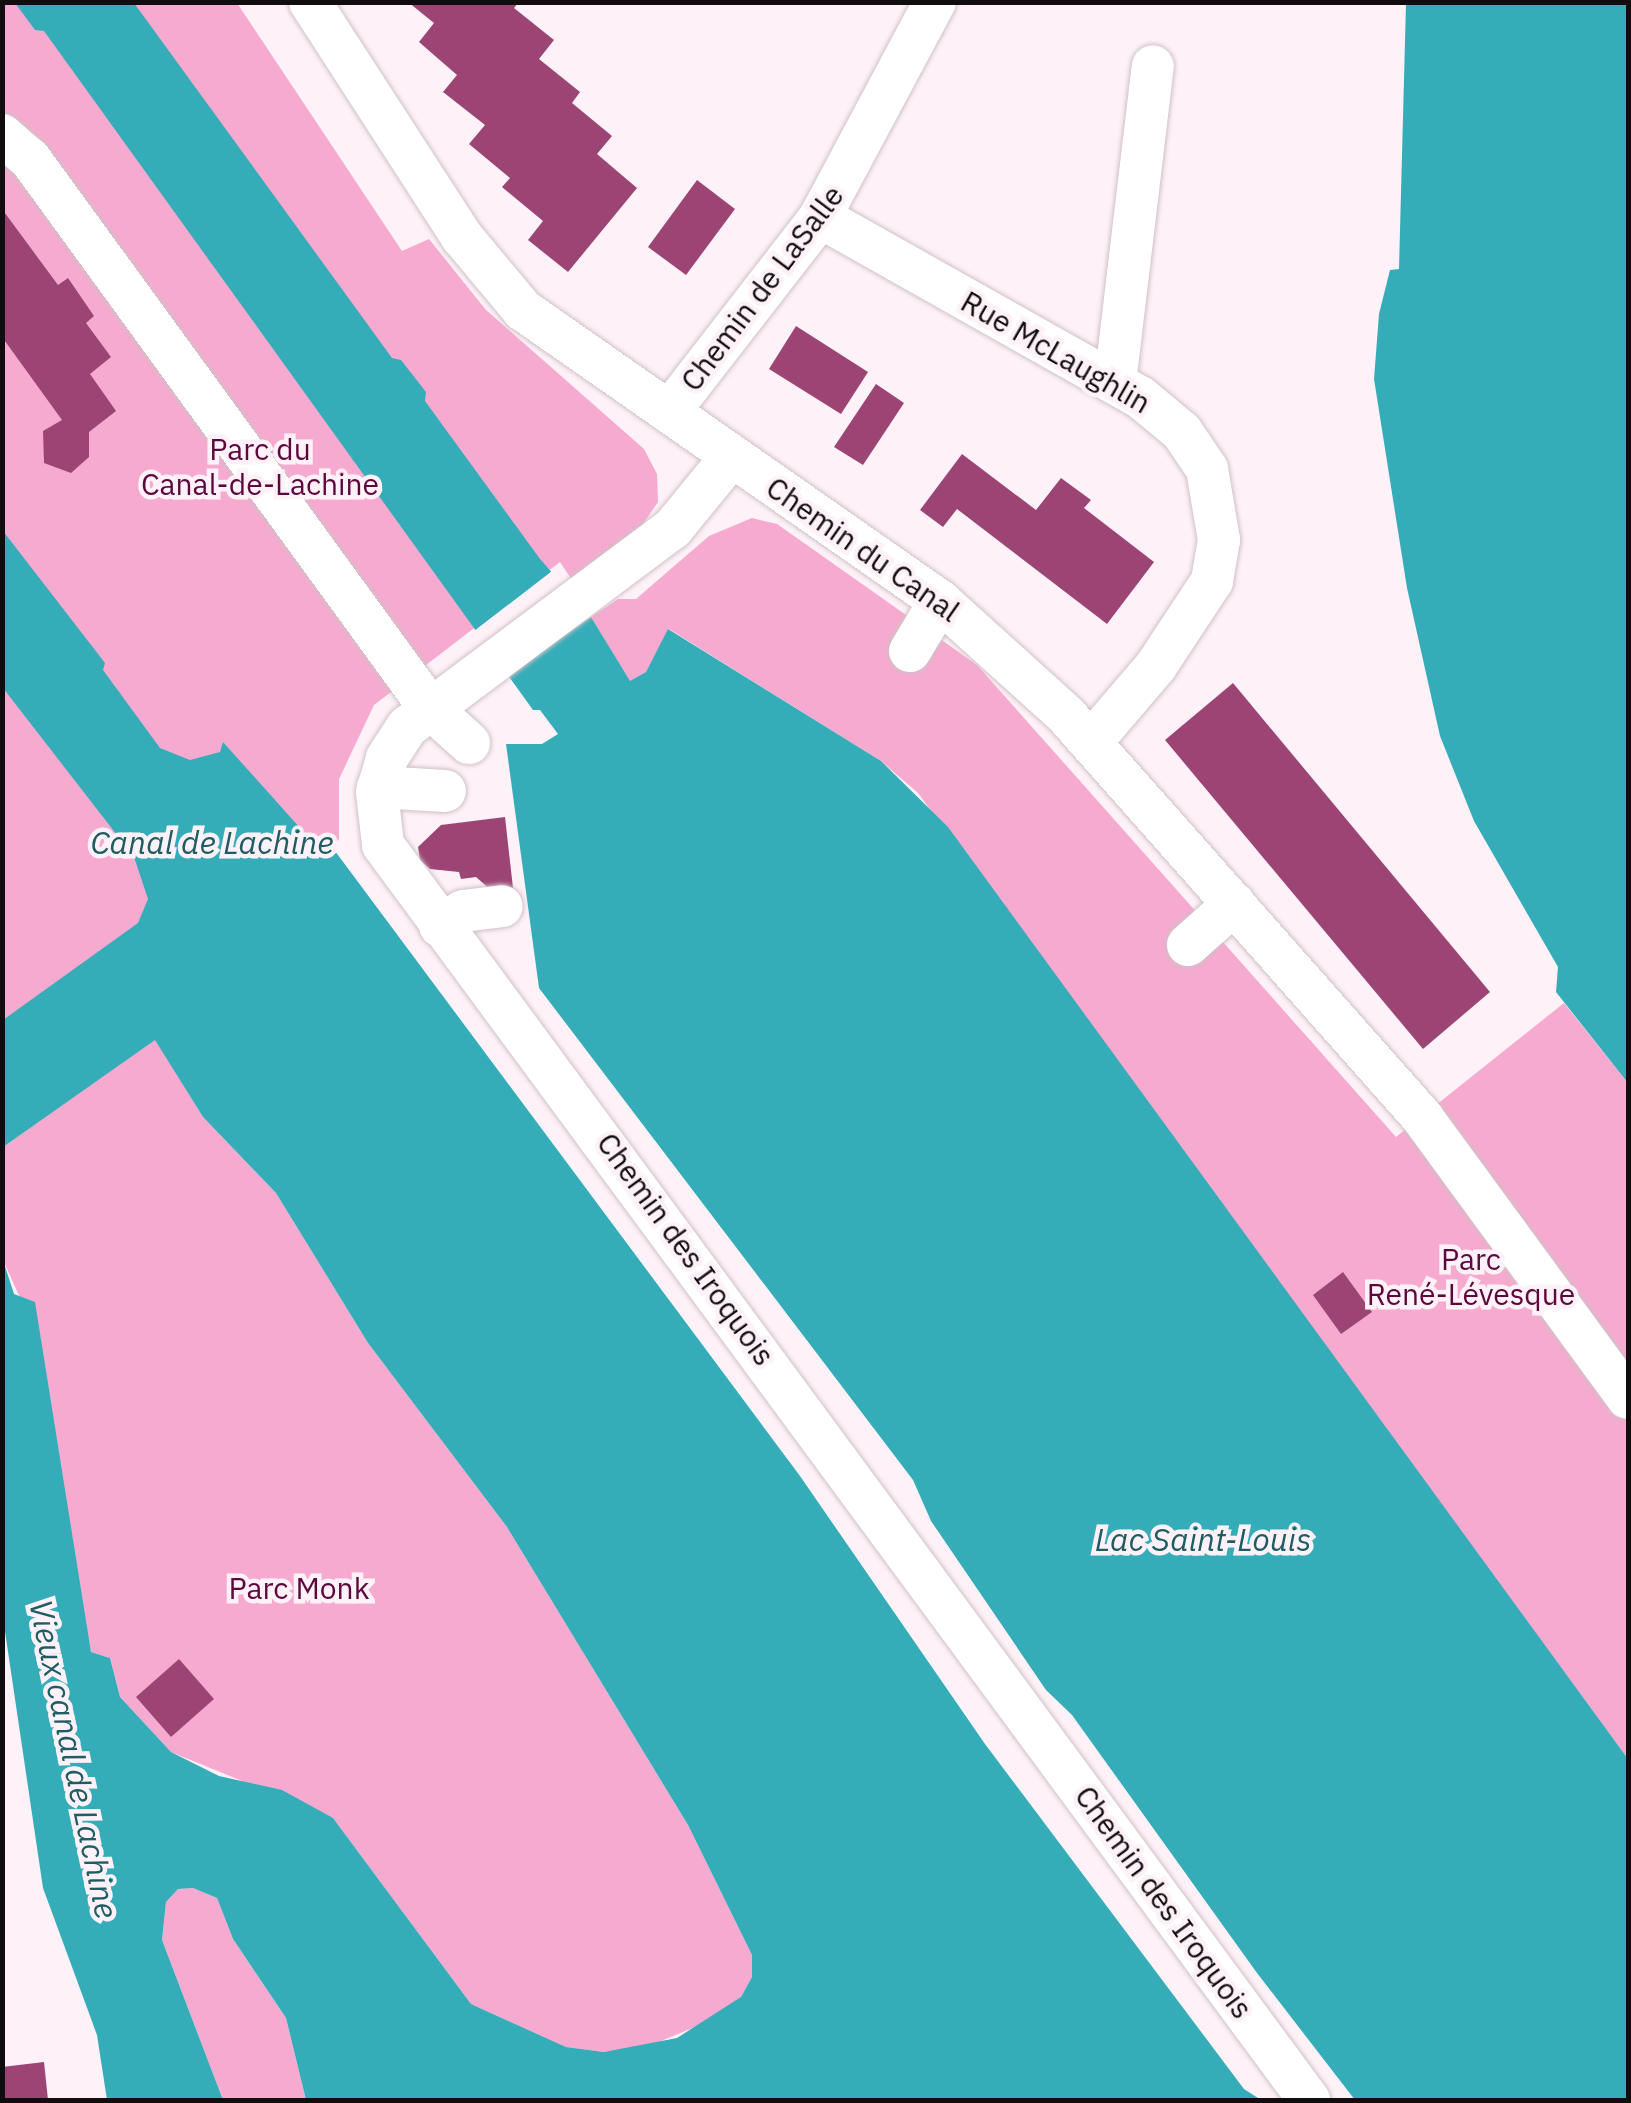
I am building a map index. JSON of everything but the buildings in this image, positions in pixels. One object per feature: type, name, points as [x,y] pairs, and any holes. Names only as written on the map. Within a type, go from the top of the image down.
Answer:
[{"type":"street","name":"Chemin du Canal","points":[[310,2],[492,280],[575,349],[940,601],[1091,742],[1416,1111],[1628,1398]]},
{"type":"street","name":"Chemin de LaSalle","points":[[669,412],[820,217],[936,2]]},
{"type":"street","points":[[1115,383],[1153,66]]},
{"type":"street","points":[[2,135],[30,159],[429,707],[470,744]]},
{"type":"street","name":"Rue McLaughlin","points":[[820,217],[1156,408],[1200,454],[1213,486],[1219,540],[1203,597],[1134,695],[1091,742]]},
{"type":"street","name":"Chemin des Iroquois","points":[[731,456],[685,517],[429,707],[395,742],[378,787],[384,845],[450,939],[718,1292],[1309,2100]]},
{"type":"street","points":[[910,651],[940,601]]},
{"type":"street","points":[[378,787],[445,791]]},
{"type":"street","points":[[1188,944],[1234,904]]},
{"type":"street","points":[[450,939],[463,911],[502,906]]},
{"type":"green space","name":"Parc du Canal-de-Lachine","points":[[3,3],[237,3],[402,251],[429,239],[486,310],[644,449],[657,474],[658,502],[643,524],[572,580],[560,562],[374,705],[339,779],[339,839],[332,847],[3,1020]]},
{"type":"green space","name":"Parc René-Lévesque","points":[[752,518],[777,524],[977,665],[1396,1137],[1564,1003],[1628,1083],[1628,1759],[918,793],[881,761],[669,629],[646,672],[630,682],[591,617],[618,599],[636,599],[709,536]]},
{"type":"green space","name":"Parc Monk","points":[[155,1039],[203,1117],[276,1193],[368,1343],[507,1527],[688,1825],[752,1955],[752,1977],[741,1997],[712,2020],[644,2048],[604,2052],[566,2047],[471,2004],[333,1818],[171,1752],[120,1697],[110,1658],[91,1652],[21,1300],[3,1260],[2,1147]]},
{"type":"green space","points":[[193,1888],[217,1898],[233,1939],[286,2018],[306,2100],[223,2100],[162,1940],[166,1902],[178,1889]]},
{"type":"water","name":"Lac Saint-Louis","points":[[15,3],[134,3],[392,358],[401,360],[426,392],[425,401],[540,559],[591,617],[630,681],[646,672],[668,629],[881,761],[948,827],[1628,1759],[1628,2100],[1355,2100],[1257,1973],[1072,1715],[1046,1690],[931,1521],[913,1480],[539,988],[506,744],[542,744],[558,734],[540,710],[533,710],[44,31],[35,30]]},
{"type":"water","points":[[1406,3],[1628,3],[1628,1083],[1556,992],[1558,967],[1474,821],[1440,736],[1407,588],[1374,379],[1379,314],[1390,270],[1399,269]]},
{"type":"water","points":[[3,531],[105,663],[103,670],[160,748],[190,760],[220,752],[223,742],[309,838],[332,847],[800,1476],[985,1744],[1244,2089],[1261,2100],[306,2100],[286,2018],[233,1939],[217,1898],[193,1888],[178,1889],[166,1902],[162,1940],[223,2100],[107,2100],[97,2035],[43,1888],[3,1618],[3,1260],[14,1294],[35,1302],[91,1652],[110,1658],[120,1697],[171,1752],[219,1776],[282,1790],[333,1818],[471,2004],[566,2047],[604,2052],[677,2038],[741,1997],[752,1977],[752,1955],[688,1825],[507,1527],[368,1343],[276,1193],[203,1117],[155,1040],[3,1147],[3,1020],[138,923],[148,899],[134,857],[3,688]]},
{"type":"pier","points":[[556,568],[595,614],[504,679],[474,631]]},
{"type":"water label","name":"Canal de Lachine","points":[[212,842]]},
{"type":"water label","name":"Vieux canal de Lachine","points":[[74,1759]]}]
